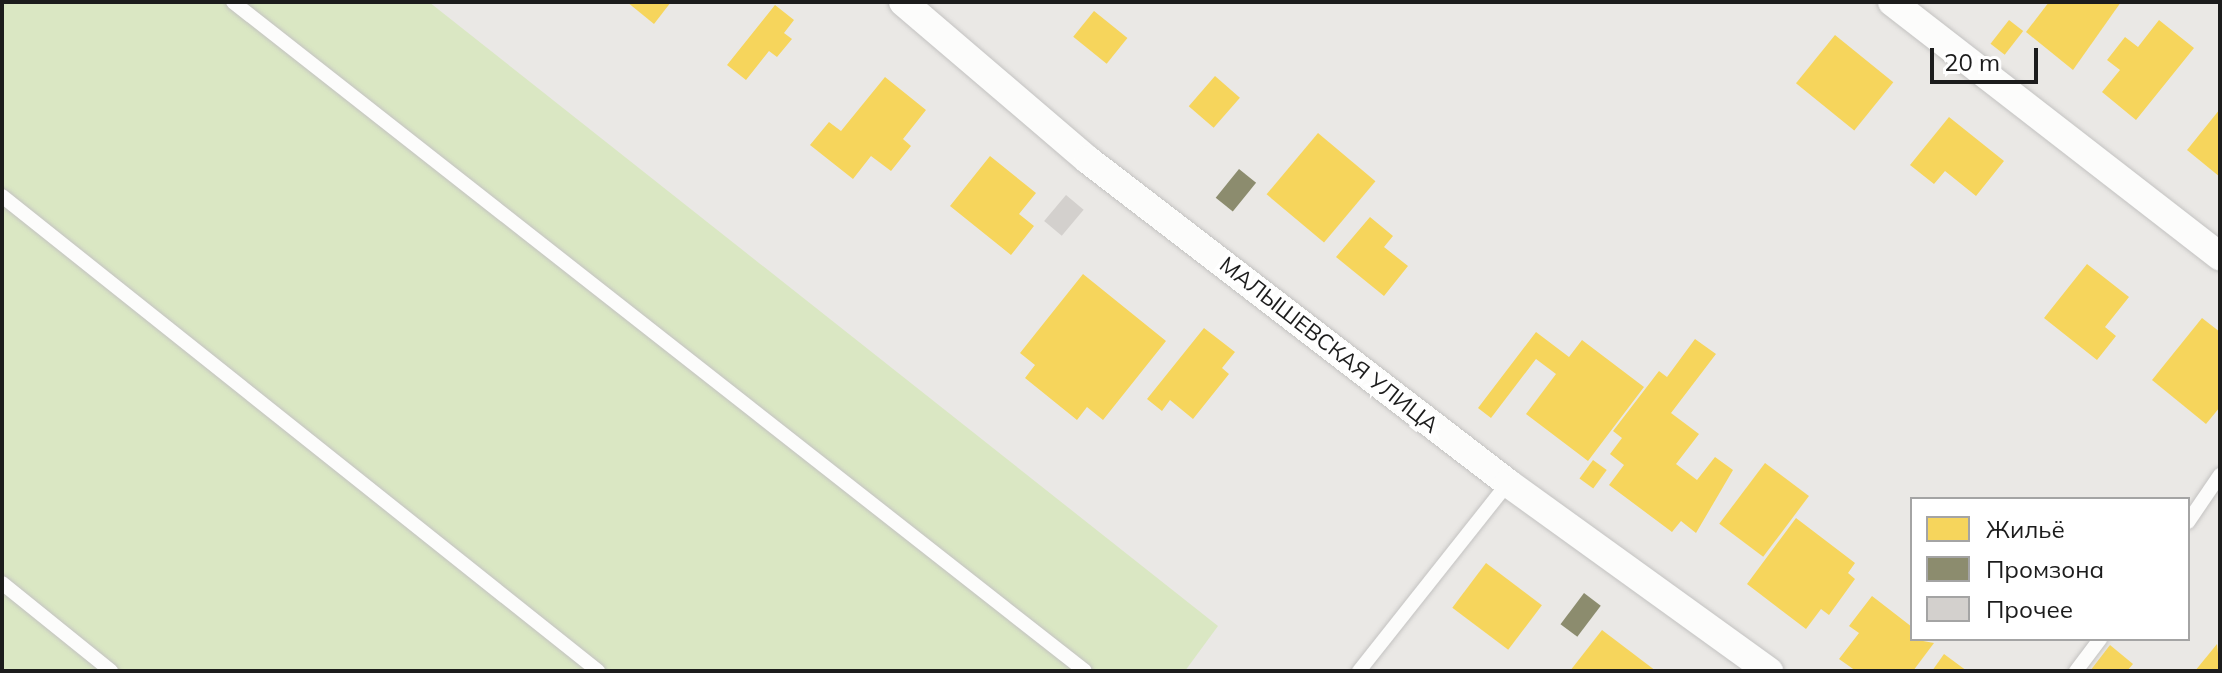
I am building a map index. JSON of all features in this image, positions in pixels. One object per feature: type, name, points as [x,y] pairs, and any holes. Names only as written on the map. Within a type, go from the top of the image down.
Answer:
[{"type":"street","name":"МАЛЫШЕВСКАЯ УЛИЦА","points":[[903,2],[1088,160],[1508,483],[1769,671]]},
{"type":"street","points":[[1892,2],[2220,256]]},
{"type":"lane","points":[[233,2],[1085,671]]},
{"type":"lane","points":[[2,196],[598,671]]},
{"type":"lane","points":[[2190,519],[2220,475]]},
{"type":"lane","points":[[1359,671],[1508,483]]},
{"type":"lane","points":[[2,583],[111,671]]},
{"type":"lane","points":[[2076,671],[2098,641]]},
{"type":"green space","points":[[2,2],[429,2],[1218,626],[1185,671],[2,671]]},
{"type":"building: Жильё","points":[[627,2],[671,2],[654,24]]},
{"type":"building: Жильё","points":[[2049,2],[2121,2],[2073,70],[2026,32]]},
{"type":"building: Жильё","points":[[775,5],[794,20],[784,33],[792,39],[777,57],[769,51],[746,80],[727,65]]},
{"type":"building: Жильё","points":[[1094,11],[1127,38],[1107,64],[1073,37]]},
{"type":"building: Жильё","points":[[2009,20],[2023,31],[2005,55],[1991,44]]},
{"type":"building: Жильё","points":[[2159,20],[2194,48],[2136,120],[2102,92],[2120,70],[2107,60],[2125,37],[2138,47]]},
{"type":"building: Жильё","points":[[1835,35],[1893,82],[1854,130],[1796,83]]},
{"type":"building: Жильё","points":[[1215,76],[1240,98],[1214,128],[1189,106]]},
{"type":"building: Жильё","points":[[885,77],[926,110],[903,139],[911,146],[891,171],[871,156],[853,179],[810,145],[829,122],[841,131]]},
{"type":"building: Жильё","points":[[2220,109],[2220,177],[2187,150]]},
{"type":"building: Жильё","points":[[1949,117],[2004,161],[1976,196],[1945,171],[1934,184],[1910,165]]},
{"type":"building: Жильё","points":[[1318,133],[1375,181],[1324,242],[1267,194]]},
{"type":"building: Жильё","points":[[990,156],[1036,193],[1019,214],[1034,226],[1011,255],[950,206]]},
{"type":"building: Жильё","points":[[1370,217],[1393,236],[1384,247],[1408,266],[1384,296],[1336,257]]},
{"type":"building: Жильё","points":[[2087,264],[2129,297],[2105,327],[2116,336],[2097,360],[2044,318]]},
{"type":"building: Жильё","points":[[1083,274],[1166,341],[1103,420],[1087,407],[1077,420],[1025,378],[1035,365],[1020,353]]},
{"type":"building: Жильё","points":[[2202,318],[2220,332],[2220,407],[2206,424],[2152,380]]},
{"type":"building: Жильё","points":[[1204,328],[1235,352],[1222,368],[1229,374],[1193,419],[1170,400],[1162,411],[1147,399]]},
{"type":"building: Жильё","points":[[1536,332],[1569,357],[1582,340],[1644,387],[1588,461],[1526,414],[1556,374],[1536,359],[1491,418],[1478,408]]},
{"type":"building: Жильё","points":[[1695,339],[1716,354],[1671,413],[1699,434],[1676,464],[1697,480],[1715,457],[1733,470],[1696,533],[1681,521],[1672,532],[1609,485],[1624,465],[1610,454],[1622,438],[1613,431],[1659,371],[1667,377]]},
{"type":"building: Жильё","points":[[1593,460],[1607,470],[1593,489],[1579,479]]},
{"type":"building: Жильё","points":[[1765,463],[1809,496],[1763,557],[1719,524]]},
{"type":"building: Жильё","points":[[1796,518],[1855,563],[1848,573],[1855,579],[1829,615],[1821,609],[1806,629],[1747,584]]},
{"type":"building: Жильё","points":[[1486,563],[1542,605],[1508,650],[1452,608]]},
{"type":"building: Жильё","points":[[1872,596],[1910,625],[1910,641],[1934,643],[1913,671],[1856,671],[1839,659],[1859,633],[1849,626]]},
{"type":"building: Жильё","points":[[1602,630],[1656,671],[1570,671]]},
{"type":"building: Жильё","points":[[2217,644],[2220,671],[2195,671]]},
{"type":"building: Жильё","points":[[2110,645],[2133,664],[2127,671],[2090,671]]},
{"type":"building: Жильё","points":[[1944,654],[1967,671],[1932,671]]},
{"type":"building: Промзона","points":[[1239,169],[1256,183],[1233,212],[1216,198]]},
{"type":"building: Промзона","points":[[1584,593],[1601,606],[1577,637],[1561,624]]},
{"type":"building: Прочее","points":[[1066,195],[1084,210],[1062,236],[1044,221]]}]
